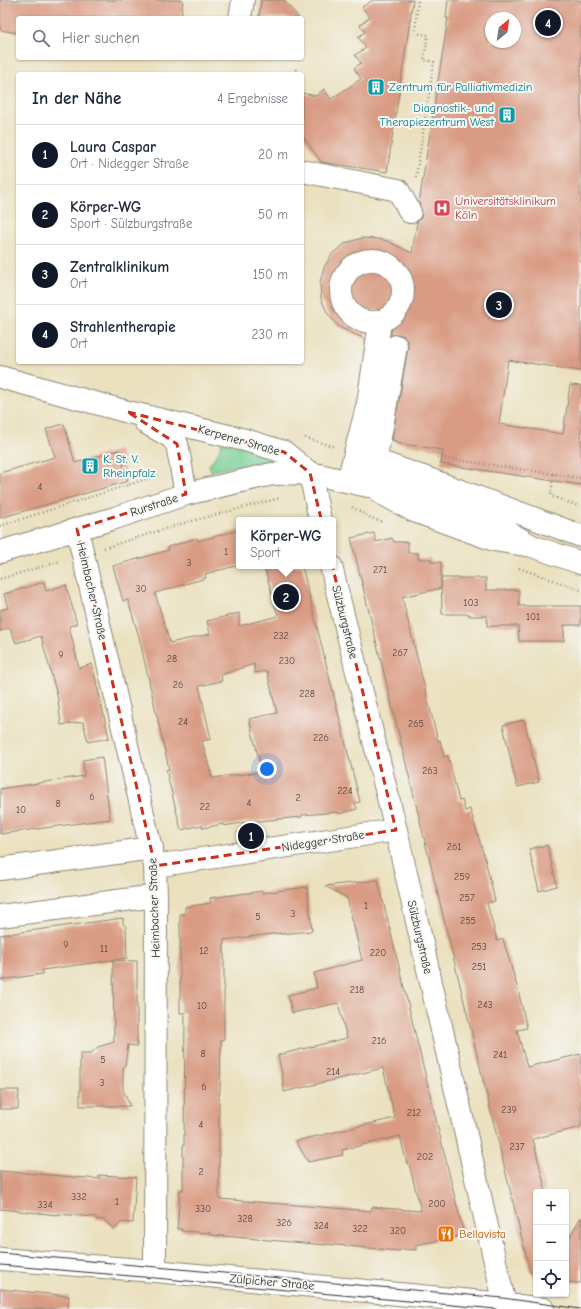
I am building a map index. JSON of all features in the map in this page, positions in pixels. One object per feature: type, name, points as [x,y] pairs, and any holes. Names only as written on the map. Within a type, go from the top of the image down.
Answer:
[{"type":"street","points":[[240,16],[243,0]]},
{"type":"street","points":[[304,171],[398,190],[410,212]]},
{"type":"street","points":[[358,484],[380,322]]},
{"type":"street","points":[[358,484],[375,460],[396,346]]},
{"type":"street","name":"Kerpener Straße","points":[[0,377],[284,452],[310,473],[358,484],[388,486],[420,495],[496,525],[532,546],[581,563]]},
{"type":"street","name":"Kerpener Straße","points":[[128,412],[171,438],[177,444],[186,494]]},
{"type":"street","points":[[375,460],[581,536]]},
{"type":"street","points":[[310,473],[319,517]]},
{"type":"street","name":"Rurstraße","points":[[0,552],[186,494],[272,474],[310,473]]},
{"type":"street","name":"Heimbacher Straße","points":[[77,529],[153,857],[156,896],[155,1271]]},
{"type":"street","name":"Sülzburgstraße","points":[[332,569],[396,830],[505,1306]]},
{"type":"street","name":"Nidegger Straße","points":[[0,869],[153,857],[396,830]]},
{"type":"street","points":[[0,916],[156,896]]},
{"type":"street","name":"Zülpicher Straße","points":[[0,1259],[155,1271],[543,1309]]},
{"type":"path","points":[[410,212],[434,62],[424,60],[428,35],[415,33],[418,0]]},
{"type":"path","points":[[295,72],[296,68]]},
{"type":"path","points":[[442,457],[581,478]]},
{"type":"path","points":[[0,526],[161,474]]},
{"type":"path","points":[[553,474],[551,496],[581,507]]},
{"type":"path","points":[[0,579],[83,555],[184,523],[282,497]]},
{"type":"highlighted area","points":[[128,412],[284,452],[310,473],[396,830],[155,866],[77,529],[186,494],[177,444]]},
{"type":"green space","points":[[222,441],[270,454],[269,460],[211,471],[209,465],[219,451]]},
{"type":"building","points":[[0,0],[183,0],[181,16],[16,16],[16,33],[0,30]]},
{"type":"building","points":[[261,0],[284,0],[297,16],[259,16]]},
{"type":"building","name":"Zentrum für Palliativmedizin","points":[[373,0],[413,0],[387,172],[321,162],[304,138],[304,93],[316,96],[324,89],[331,99],[361,79],[354,68],[361,63],[355,55],[366,48],[358,37],[365,32],[360,25],[370,17],[362,7]]},
{"type":"building","points":[[448,0],[581,0],[581,371],[508,360],[499,424],[563,434],[570,385],[581,386],[581,485],[441,464],[443,450],[396,443],[397,441],[392,440],[408,341],[404,336],[398,334],[391,335],[392,318],[387,312],[382,310],[376,310],[370,314],[365,339],[339,327],[328,314],[321,299],[320,283],[324,267],[333,253],[346,243],[362,238],[378,239],[387,241],[412,253],[417,222],[421,218],[422,213],[419,203],[448,18],[446,18]]},
{"type":"building","points":[[64,424],[75,463],[119,450],[128,481],[0,518],[0,473],[55,457],[46,429]]},
{"type":"building","points":[[236,531],[236,566],[205,574],[206,578],[155,593],[170,643],[210,634],[207,621],[239,613],[239,626],[278,616],[265,569],[303,569],[360,802],[355,803],[357,809],[339,814],[338,812],[302,815],[302,817],[247,822],[224,826],[223,824],[203,828],[202,825],[181,830],[166,770],[169,769],[139,637],[128,600],[123,601],[113,566],[169,550],[168,547],[197,538],[198,541]],"holes":[[[254,664],[255,673],[267,671],[277,713],[249,719],[262,772],[212,778],[202,741],[211,739],[199,686],[222,681],[221,675]]]},
{"type":"building","points":[[374,533],[376,542],[392,538],[394,542],[408,542],[408,553],[418,553],[418,559],[431,559],[431,562],[441,562],[441,588],[402,597],[438,741],[440,740],[444,757],[448,756],[459,801],[462,800],[465,811],[470,809],[485,859],[495,901],[487,903],[497,941],[503,939],[517,986],[527,1028],[517,1030],[527,1067],[581,1054],[581,1127],[533,1139],[545,1189],[533,1189],[533,1274],[530,1272],[351,538]]},
{"type":"building","points":[[441,578],[486,578],[486,590],[519,590],[519,606],[581,606],[581,625],[564,625],[564,641],[519,641],[518,626],[487,626],[487,616],[469,616],[470,614],[442,614]]},
{"type":"building","points":[[44,582],[46,591],[66,585],[77,624],[69,626],[79,668],[92,664],[109,738],[88,742],[83,722],[61,725],[58,699],[41,636],[16,643],[10,628],[0,631],[0,610],[8,608],[4,594]]},
{"type":"building","points":[[524,720],[539,782],[517,787],[503,725]]},
{"type":"building","points":[[102,757],[110,819],[0,834],[0,789],[84,776],[83,760]]},
{"type":"building","points":[[547,845],[557,886],[539,891],[529,849]]},
{"type":"building","points":[[378,880],[464,1235],[416,1245],[416,1250],[401,1249],[400,1251],[211,1235],[211,1233],[181,1231],[182,1229],[177,1229],[180,1190],[183,1190],[184,1146],[185,1013],[180,1013],[180,914],[185,914],[185,907],[211,903],[210,898],[307,887],[312,931],[280,933],[224,940],[224,1039],[221,1040],[219,1093],[219,1199],[371,1211],[372,1207],[421,1211],[400,1136],[342,1150],[343,1155],[308,1162],[296,1141],[395,1118],[383,1068],[284,1092],[278,1055],[347,1038],[338,1003],[292,1013],[288,995],[317,988],[314,973],[362,960],[347,898],[325,886]]},
{"type":"building","points":[[123,918],[123,924],[126,927],[127,958],[42,970],[43,974],[0,980],[0,935]]},
{"type":"building","points":[[113,960],[137,961],[137,1046],[128,1045],[125,1065],[123,1068],[123,1090],[130,1106],[80,1106],[80,1053],[91,1053],[98,1047],[114,1042]]},
{"type":"building","points":[[0,1090],[19,1090],[18,1109],[0,1109]]},
{"type":"building","points":[[0,1171],[99,1179],[99,1175],[136,1177],[133,1223],[122,1222],[114,1229],[104,1220],[96,1219],[96,1217],[0,1209]]},
{"type":"building","points":[[581,1217],[581,1283],[569,1282],[569,1238]]},
{"type":"building","points":[[0,1289],[69,1296],[68,1309],[0,1309]]},
{"type":"tram line","points":[[0,1253],[503,1298],[580,1309]]},
{"type":"tram line","points":[[0,1265],[496,1309]]},
{"type":"place","name":"Strahlentherapie","points":[[548,23]]},
{"type":"place","name":"Zentrum für Palliativmedizin","points":[[376,87]]},
{"type":"place","name":"Diagnostik- und Therapiezentrum West","points":[[507,115]]},
{"type":"place","name":"Universitätsklinikum Köln","points":[[442,208]]},
{"type":"place","name":"Zentralklinikum","points":[[499,305]]},
{"type":"place","name":"K. St. V. Rheinpfalz","points":[[90,466]]},
{"type":"place","name":"Körper-WG","points":[[286,597]]},
{"type":"place","name":"Laura Caspar","points":[[251,836]]},
{"type":"place","name":"Bellavista","points":[[446,1234]]}]
